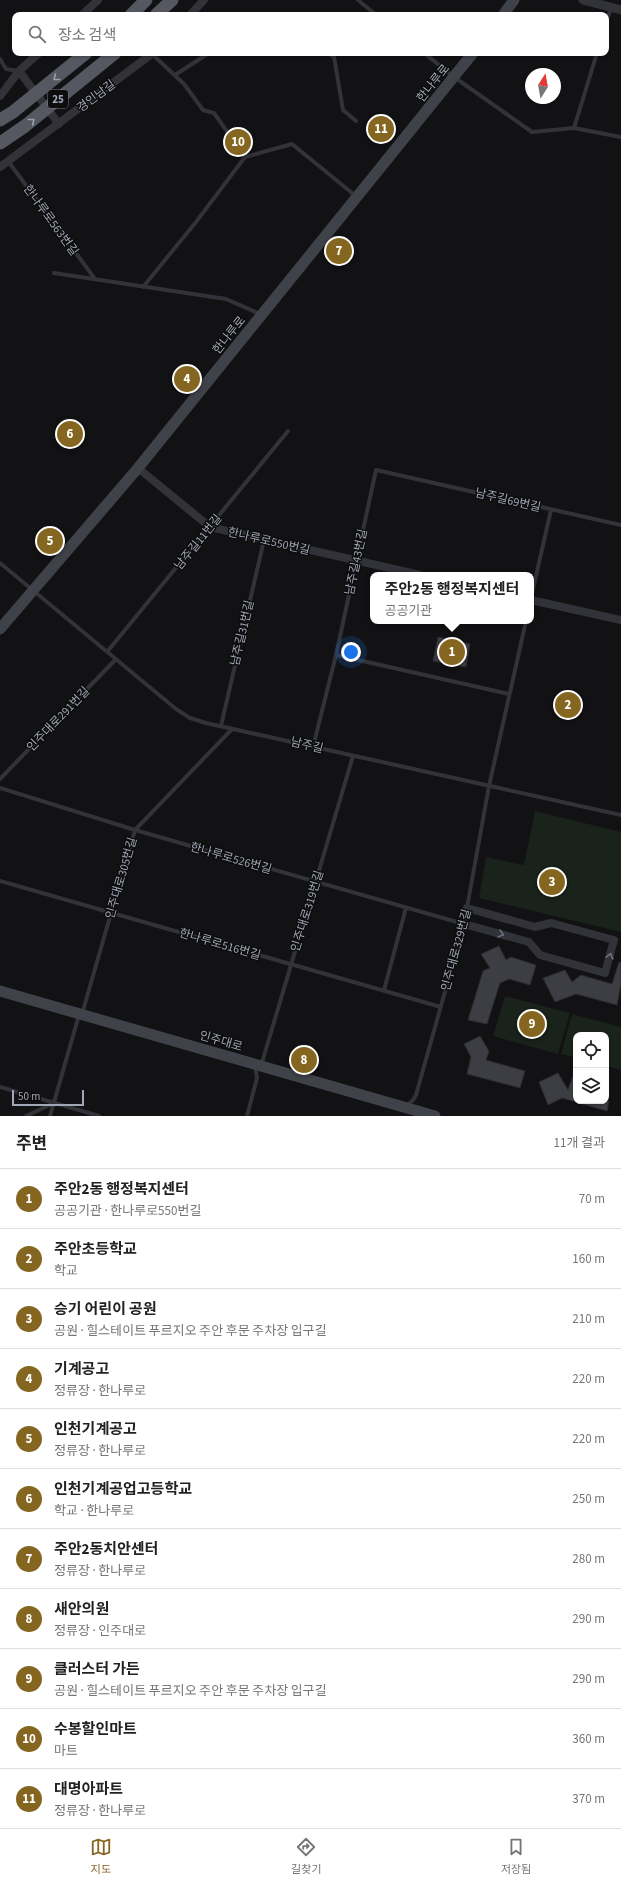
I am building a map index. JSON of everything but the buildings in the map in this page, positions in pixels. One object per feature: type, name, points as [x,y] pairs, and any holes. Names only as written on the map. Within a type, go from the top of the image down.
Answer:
[{"type":"highway","points":[[133,12],[146,0]]},
{"type":"highway","points":[[159,12],[172,0]]},
{"type":"highway","name":"25","points":[[0,120],[13,112],[82,56]]},
{"type":"highway","name":"25","points":[[0,143],[25,126],[111,56]]},
{"type":"main road","points":[[505,12],[514,0]]},
{"type":"main road","name":"한나루로","points":[[0,629],[138,468],[471,56]]},
{"type":"main road","name":"인주대로","points":[[0,991],[257,1065],[409,1111],[435,1116]]},
{"type":"street","points":[[85,12],[98,0]]},
{"type":"street","points":[[193,12],[204,0]]},
{"type":"street","points":[[583,0],[621,10]]},
{"type":"street","points":[[0,96],[19,71],[36,56]]},
{"type":"street","name":"경인남길","points":[[0,167],[56,121],[148,56]]},
{"type":"street","points":[[19,71],[56,121]]},
{"type":"street","name":"한나루로550번길","points":[[138,468],[210,527],[406,572]]},
{"type":"street","points":[[534,600],[621,620]]},
{"type":"street","points":[[464,924],[529,942],[540,955],[606,973],[614,940],[551,923],[535,927],[467,908]]},
{"type":"lane","points":[[358,0],[372,12]]},
{"type":"lane","points":[[609,14],[611,8]]},
{"type":"lane","points":[[155,56],[175,75],[203,110],[214,113],[245,157]]},
{"type":"lane","points":[[175,75],[204,56]]},
{"type":"lane","points":[[332,56],[334,57],[343,110],[356,121]]},
{"type":"lane","points":[[428,56],[454,77],[532,132],[574,128],[621,137]]},
{"type":"lane","points":[[574,128],[596,56]]},
{"type":"lane","points":[[0,59],[6,69],[19,71]]},
{"type":"lane","points":[[143,286],[201,216],[245,157],[292,144],[357,197]]},
{"type":"lane","name":"한나루로563번길","points":[[8,161],[95,279]]},
{"type":"lane","name":"한나루로563번길","points":[[54,273],[226,299],[261,315]]},
{"type":"lane","name":"남주길11번길","points":[[107,652],[288,431]]},
{"type":"lane","name":"남주길69번길","points":[[376,470],[551,510],[534,586]]},
{"type":"lane","name":"남주길43번길","points":[[313,747],[336,655],[376,470]]},
{"type":"lane","points":[[551,510],[621,526]]},
{"type":"lane","name":"남주길31번길","points":[[221,726],[264,540]]},
{"type":"lane","name":"남주길","points":[[0,563],[176,709],[190,718],[232,729],[621,815]]},
{"type":"lane","points":[[490,786],[525,624]]},
{"type":"lane","points":[[336,655],[509,694]]},
{"type":"lane","name":"인주대로291번길","points":[[0,779],[116,659]]},
{"type":"lane","name":"인주대로305번길","points":[[50,1116],[135,830],[232,729]]},
{"type":"lane","name":"인주대로319번길","points":[[257,1065],[291,964],[353,756]]},
{"type":"lane","name":"인주대로329번길","points":[[409,1111],[416,1095],[464,924],[490,786]]},
{"type":"lane","name":"한나루로526번길","points":[[0,788],[135,830],[464,924]]},
{"type":"lane","name":"한나루로516번길","points":[[0,881],[441,1007]]},
{"type":"lane","points":[[384,990],[406,908]]},
{"type":"lane","points":[[247,1116],[257,1078],[257,1065]]},
{"type":"lane","points":[[0,1087],[99,1116]]},
{"type":"lane","points":[[26,1116],[54,1103]]},
{"type":"shaded area","points":[[535,811],[621,832],[621,932],[479,898],[486,857],[524,865]]},
{"type":"shaded area","points":[[505,996],[570,1013],[558,1054],[493,1036]]},
{"type":"shaded area","points":[[572,1014],[621,1027],[621,1070],[609,1067],[609,1032],[573,1032],[573,1057],[561,1054]]},
{"type":"place","name":"대명아파트","points":[[381,129]]},
{"type":"place","name":"수봉할인마트","points":[[238,142]]},
{"type":"place","name":"주안2동치안센터","points":[[339,251]]},
{"type":"place","name":"기계공고","points":[[187,379]]},
{"type":"place","name":"인천기계공업고등학교","points":[[70,434]]},
{"type":"place","name":"인천기계공고","points":[[50,541]]},
{"type":"place","name":"주안2동 행정복지센터","points":[[452,652]]},
{"type":"place","name":"주안초등학교","points":[[568,705]]},
{"type":"place","name":"승기 어린이 공원","points":[[552,882]]},
{"type":"place","name":"클러스터 가든","points":[[532,1024]]},
{"type":"place","name":"새안의원","points":[[304,1060]]}]
